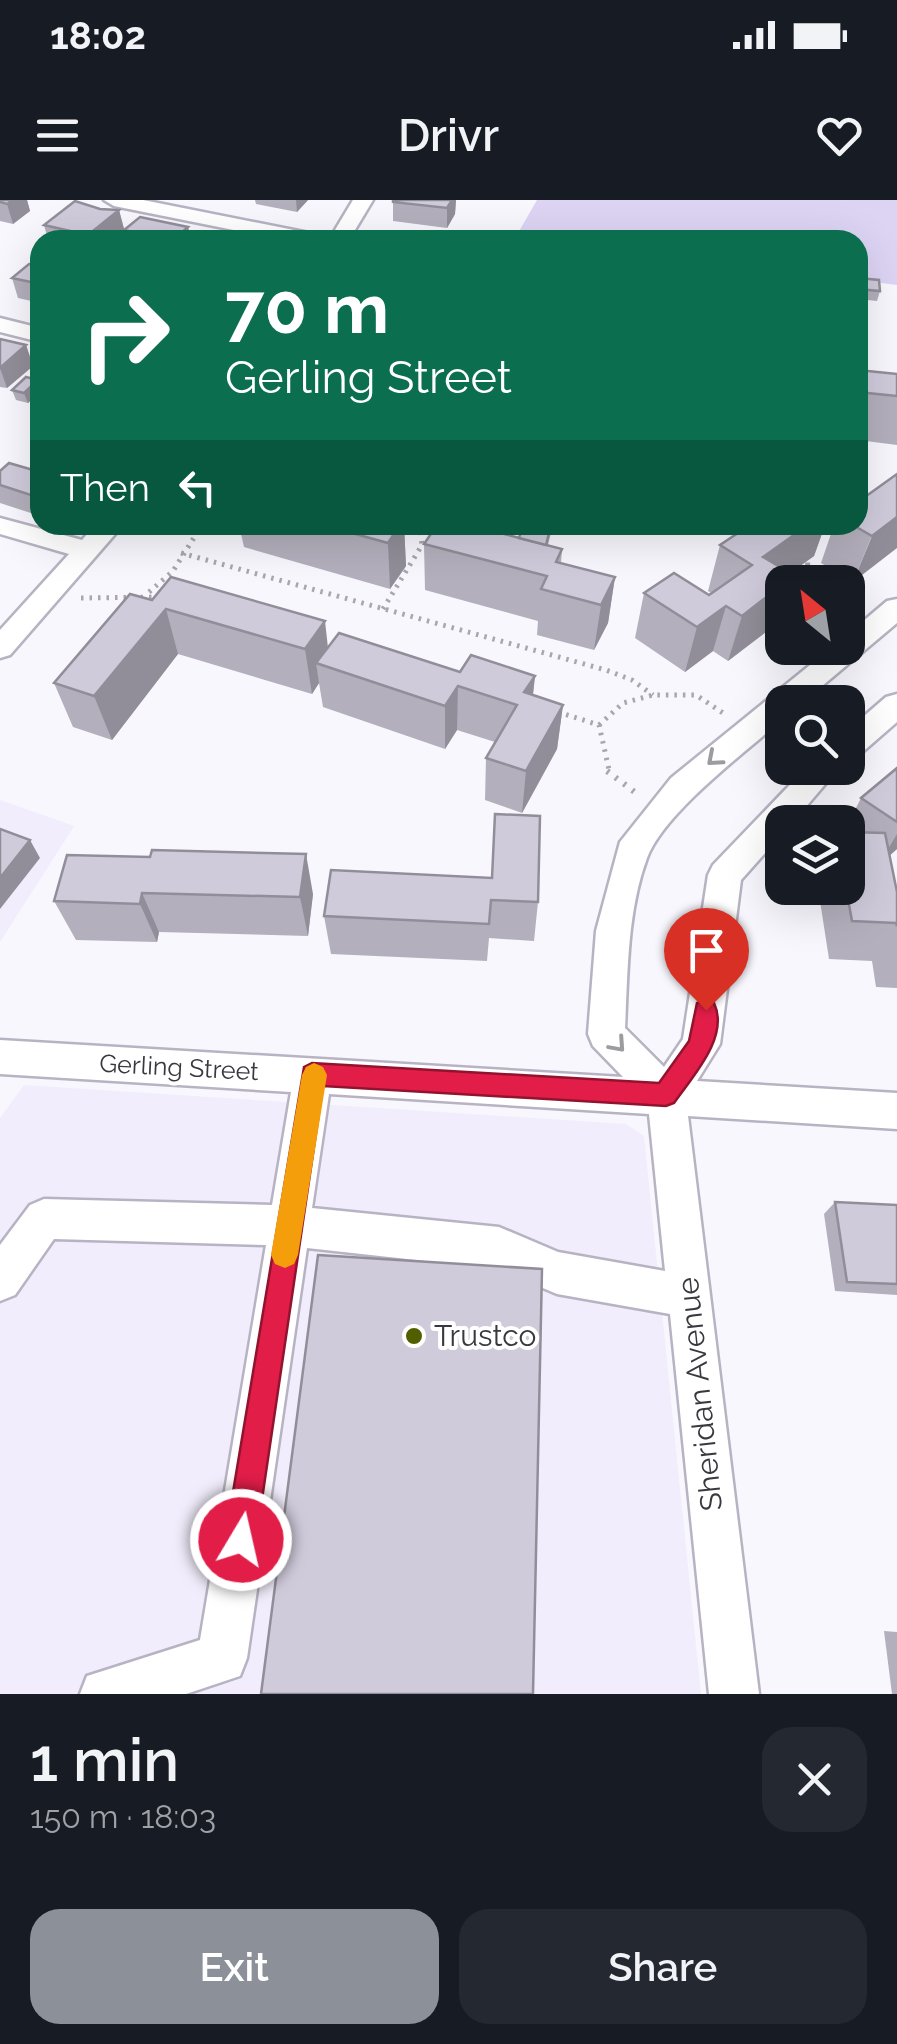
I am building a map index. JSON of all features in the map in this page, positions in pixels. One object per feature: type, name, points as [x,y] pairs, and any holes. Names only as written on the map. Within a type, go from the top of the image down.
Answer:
[{"type":"street","points":[[114,200],[264,230]]},
{"type":"street","points":[[345,230],[363,200]]},
{"type":"street","points":[[0,326],[30,333]]},
{"type":"street","points":[[0,526],[30,534]]},
{"type":"street","points":[[33,535],[88,550]]},
{"type":"street","points":[[0,648],[101,535]]},
{"type":"street","points":[[808,785],[725,875],[701,1044],[666,1095],[606,1034],[613,931],[632,851],[682,787],[897,608]]},
{"type":"street","points":[[865,732],[897,706]]},
{"type":"street","points":[[751,728],[765,735]]},
{"type":"street","name":"Gerling Street","points":[[0,1057],[897,1111]]},
{"type":"street","points":[[105,1694],[222,1658],[312,1074]]},
{"type":"street","name":"Sheridan Avenue","points":[[666,1095],[734,1694]]},
{"type":"street","points":[[0,1280],[44,1219],[289,1226],[499,1248],[557,1274],[688,1296]]},
{"type":"path","points":[[148,593],[173,571],[194,535]]},
{"type":"path","points":[[383,608],[422,545],[421,535]]},
{"type":"path","points":[[807,565],[808,544]]},
{"type":"path","points":[[181,553],[606,670],[632,680],[652,695]]},
{"type":"path","points":[[50,592],[101,602],[148,593],[166,598]]},
{"type":"path","points":[[600,725],[623,703],[652,695],[696,696],[751,728]]},
{"type":"path","points":[[543,708],[600,725]]},
{"type":"path","points":[[600,725],[606,771],[664,810]]},
{"type":"shaded area","points":[[537,200],[897,200],[897,285],[868,281],[868,230],[520,230]]},
{"type":"shaded area","points":[[0,800],[74,826],[0,942]]},
{"type":"shaded area","points":[[24,1085],[626,1124],[644,1136],[701,1694],[0,1694],[0,1118]]},
{"type":"building","points":[[393,200],[452,200],[447,208]]},
{"type":"building","points":[[75,201],[119,210],[94,230],[44,225]]},
{"type":"building","points":[[140,217],[188,227],[185,230],[124,230]]},
{"type":"building","points":[[29,264],[30,264],[30,282],[12,278]]},
{"type":"building","points":[[868,279],[879,280],[880,291],[868,290]]},
{"type":"building","points":[[0,339],[26,345],[0,368]]},
{"type":"building","points":[[868,371],[897,374],[897,396],[868,393]]},
{"type":"building","points":[[26,377],[30,378],[30,387],[24,393],[12,390]]},
{"type":"building","points":[[9,463],[30,469],[30,495],[0,485],[0,471]]},
{"type":"building","points":[[897,474],[897,517],[872,536],[868,534],[868,495]]},
{"type":"building","points":[[359,535],[393,535],[388,543]]},
{"type":"building","points":[[430,535],[508,535],[562,549],[556,562],[615,577],[601,605],[541,589],[547,576],[424,544]]},
{"type":"building","points":[[520,535],[548,535],[546,545],[519,538]]},
{"type":"building","points":[[735,535],[794,535],[763,557],[776,565],[765,565],[765,598],[742,616],[726,606],[697,627],[644,593],[674,573],[709,595],[752,565],[720,545]]},
{"type":"building","points":[[171,577],[325,621],[305,649],[166,609],[94,696],[54,683],[130,594],[152,600]]},
{"type":"building","points":[[339,633],[460,672],[471,655],[535,676],[524,692],[563,705],[526,771],[486,758],[517,705],[458,686],[445,706],[316,663]]},
{"type":"building","points":[[897,768],[897,822],[861,798]]},
{"type":"building","points":[[495,814],[540,816],[538,902],[491,900],[489,924],[324,916],[331,870],[492,878]]},
{"type":"building","points":[[0,829],[30,840],[0,878]]},
{"type":"building","points":[[865,832],[885,833],[897,892],[897,926],[852,921],[849,905],[865,905]]},
{"type":"building","points":[[152,850],[306,854],[300,897],[142,893],[140,904],[54,901],[67,855],[150,857]]},
{"type":"building","points":[[835,1202],[897,1205],[897,1284],[847,1282]]},
{"type":"building","points":[[318,1255],[542,1269],[533,1694],[261,1694]]},
{"type":"slow traffic","points":[[285,1255],[314,1075]]},
{"type":"place","name":"Trustco","points":[[414,1336]]},
{"type":"route","points":[[241,1540],[312,1074],[666,1095],[701,1044],[706,1010]]}]
